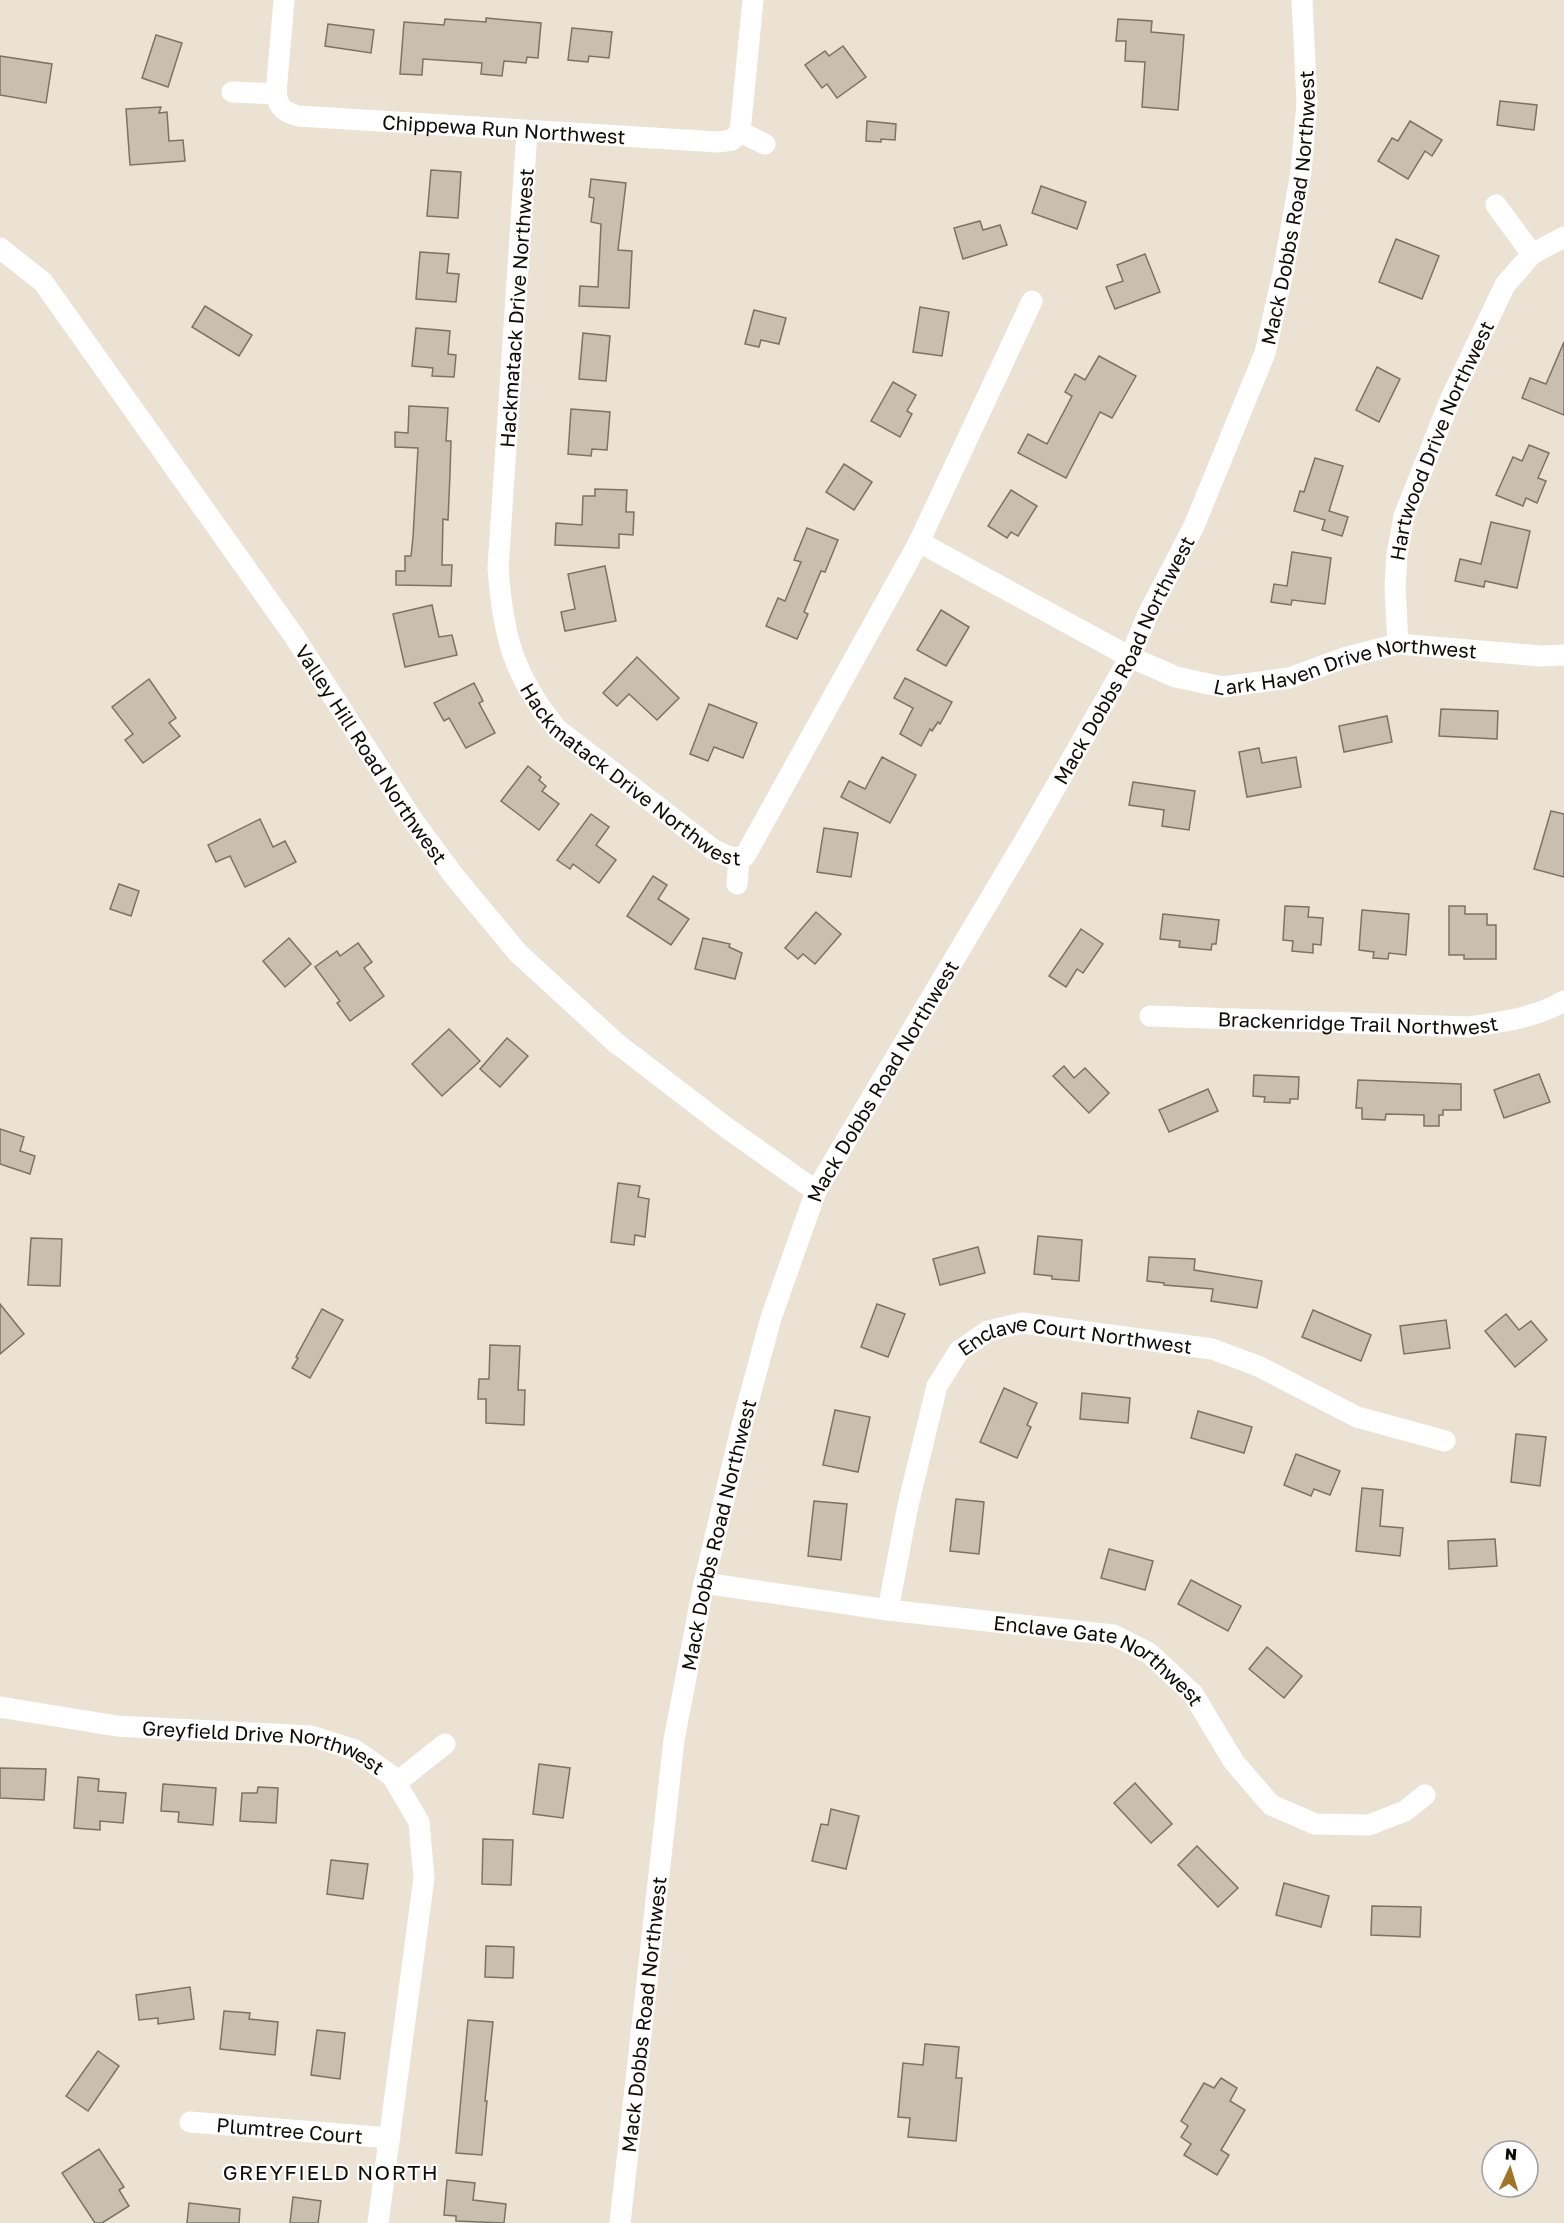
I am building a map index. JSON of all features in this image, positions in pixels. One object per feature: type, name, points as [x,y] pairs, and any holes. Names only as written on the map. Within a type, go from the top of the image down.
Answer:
[{"type":"street","points":[[232,92],[276,94],[284,0]]},
{"type":"street","points":[[753,0],[741,132],[765,144]]},
{"type":"street","name":"Mack Dobbs Road Northwest","points":[[620,2223],[674,1740],[704,1583],[743,1421],[771,1318],[816,1191],[1007,872],[1130,657],[1148,614],[1194,526],[1265,353],[1283,273],[1300,172],[1307,102],[1302,0]]},
{"type":"street","name":"Chippewa Run Northwest","points":[[276,94],[278,105],[285,112],[298,116],[718,142],[732,140],[741,132]]},
{"type":"street","name":"Hackmatack Drive Northwest","points":[[527,131],[498,568],[501,608],[507,640],[520,675],[540,708],[557,729],[714,850],[727,856],[739,858],[745,856],[919,542],[1032,301]]},
{"type":"street","points":[[1496,206],[1532,254]]},
{"type":"street","name":"Hartwood Drive Northwest","points":[[1398,644],[1395,587],[1404,516],[1451,399],[1505,285],[1532,254],[1564,237]]},
{"type":"street","name":"Valley Hill Road Northwest","points":[[0,248],[43,282],[294,636],[412,819],[454,876],[518,953],[615,1042],[727,1128],[816,1191]]},
{"type":"street","name":"Lark Haven Drive Northwest","points":[[919,542],[1130,657],[1176,677],[1223,687],[1289,678],[1344,658],[1398,644],[1540,656],[1564,655]]},
{"type":"street","points":[[737,884],[739,858]]},
{"type":"street","name":"Brackenridge Trail Northwest","points":[[1150,1016],[1468,1027],[1510,1021],[1544,1011],[1564,1001]]},
{"type":"street","name":"Enclave Court Northwest","points":[[888,1610],[908,1505],[937,1386],[959,1351],[988,1330],[1022,1323],[1212,1349],[1258,1366],[1357,1416],[1445,1441]]},
{"type":"street","name":"Enclave Gate Northwest","points":[[704,1583],[888,1610],[1113,1635],[1149,1653],[1192,1694],[1234,1762],[1271,1805],[1315,1824],[1369,1825],[1405,1812],[1425,1795]]},
{"type":"street","name":"Greyfield Drive Northwest","points":[[0,1707],[117,1726],[311,1736],[355,1750],[392,1776],[419,1822],[424,1878],[378,2223]]},
{"type":"street","points":[[396,1783],[445,1744]]},
{"type":"street","name":"Plumtree Court","points":[[190,2122],[390,2138]]},
{"type":"building","points":[[486,18],[541,23],[538,58],[527,57],[526,63],[504,61],[502,76],[481,74],[482,63],[423,59],[422,75],[400,74],[404,22],[444,25],[445,19],[486,22]]},
{"type":"building","points":[[1118,19],[1152,21],[1151,32],[1184,35],[1178,110],[1142,107],[1145,62],[1125,61],[1126,41],[1116,41]]},
{"type":"building","points":[[328,24],[374,30],[371,53],[325,46]]},
{"type":"building","points":[[572,28],[612,32],[609,58],[589,56],[588,62],[568,60]]},
{"type":"building","points":[[156,35],[182,43],[168,87],[142,78]]},
{"type":"building","points":[[843,46],[866,77],[837,98],[827,84],[822,88],[805,65],[825,51],[829,56]]},
{"type":"building","points":[[0,56],[52,64],[46,103],[0,95]]},
{"type":"building","points":[[1500,101],[1537,105],[1534,130],[1497,125]]},
{"type":"building","points":[[161,107],[159,113],[167,112],[169,141],[183,140],[185,161],[130,165],[126,109]]},
{"type":"building","points":[[867,121],[896,124],[895,140],[866,141]]},
{"type":"building","points":[[1410,121],[1442,140],[1432,156],[1425,151],[1408,179],[1378,161],[1392,138],[1398,141]]},
{"type":"building","points":[[431,170],[461,172],[458,218],[427,216]]},
{"type":"building","points":[[591,179],[626,183],[618,250],[632,251],[629,308],[579,306],[580,286],[598,287],[601,224],[591,222],[594,198],[589,197]]},
{"type":"building","points":[[1041,186],[1086,202],[1077,229],[1032,213]]},
{"type":"building","points":[[980,221],[983,230],[1000,225],[1007,245],[963,259],[954,228]]},
{"type":"building","points":[[1396,239],[1439,256],[1422,299],[1379,282]]},
{"type":"building","points":[[420,252],[449,254],[447,273],[459,274],[456,302],[416,299]]},
{"type":"building","points":[[1145,254],[1160,292],[1115,309],[1106,287],[1123,281],[1117,265]]},
{"type":"building","points":[[205,306],[252,335],[239,356],[192,327]]},
{"type":"building","points":[[920,307],[949,312],[942,356],[913,352]]},
{"type":"building","points":[[754,310],[786,318],[779,344],[761,340],[759,347],[745,344]]},
{"type":"building","points":[[416,328],[450,331],[448,354],[456,355],[454,377],[432,376],[433,368],[412,366]]},
{"type":"building","points":[[583,333],[610,336],[606,381],[579,379]]},
{"type":"building","points":[[1564,342],[1564,415],[1522,398],[1530,378],[1546,384]]},
{"type":"building","points":[[1099,356],[1136,376],[1112,418],[1100,412],[1066,478],[1018,453],[1028,434],[1047,444],[1072,396],[1065,392],[1075,374],[1085,380]]},
{"type":"building","points":[[1377,367],[1400,379],[1379,422],[1356,410]]},
{"type":"building","points":[[893,382],[916,395],[907,411],[912,414],[900,437],[871,421]]},
{"type":"building","points":[[409,406],[448,408],[446,441],[451,441],[450,474],[448,520],[443,519],[442,565],[452,565],[451,586],[396,585],[396,571],[405,571],[405,556],[411,556],[413,537],[418,448],[395,447],[395,432],[408,433]]},
{"type":"building","points":[[571,409],[610,412],[607,450],[592,449],[591,456],[568,454]]},
{"type":"building","points":[[1529,445],[1549,453],[1538,478],[1546,481],[1537,503],[1526,498],[1523,506],[1496,495],[1513,457],[1522,461]]},
{"type":"building","points":[[1315,458],[1343,466],[1329,511],[1348,517],[1342,536],[1322,530],[1325,520],[1294,511],[1300,491],[1304,492]]},
{"type":"building","points":[[844,464],[872,482],[854,510],[826,492]]},
{"type":"building","points":[[595,489],[627,490],[626,512],[634,512],[633,535],[619,534],[619,548],[555,545],[556,523],[582,525],[583,496],[595,496]]},
{"type":"building","points":[[1011,490],[1037,506],[1018,536],[1011,532],[1007,538],[988,526]]},
{"type":"building","points":[[1491,522],[1530,531],[1517,588],[1485,581],[1484,587],[1455,581],[1460,559],[1481,564]]},
{"type":"building","points":[[807,528],[838,540],[825,572],[821,571],[804,612],[808,614],[797,639],[766,626],[778,598],[785,601],[801,562],[794,560]]},
{"type":"building","points":[[1292,552],[1331,558],[1325,604],[1292,600],[1291,605],[1271,602],[1274,584],[1287,586]]},
{"type":"building","points":[[605,566],[616,621],[565,631],[561,612],[575,609],[568,574]]},
{"type":"building","points":[[432,605],[439,637],[452,635],[457,655],[405,667],[393,614]]},
{"type":"building","points":[[941,610],[969,627],[946,666],[917,650]]},
{"type":"building","points":[[637,657],[679,698],[657,720],[629,694],[617,706],[603,693]]},
{"type":"building","points":[[905,678],[952,702],[940,724],[938,722],[932,731],[930,729],[921,746],[900,734],[913,708],[894,698]]},
{"type":"building","points":[[149,679],[176,718],[169,723],[180,736],[143,763],[125,740],[133,734],[112,707]]},
{"type":"building","points":[[474,683],[483,701],[479,703],[495,733],[466,748],[449,718],[444,721],[434,703]]},
{"type":"building","points":[[709,704],[757,723],[743,758],[714,747],[708,761],[690,754]]},
{"type":"building","points":[[1441,709],[1498,711],[1497,739],[1439,736]]},
{"type":"building","points":[[1387,716],[1392,742],[1344,752],[1339,726]]},
{"type":"building","points":[[1259,748],[1262,763],[1296,757],[1301,787],[1247,797],[1239,752]]},
{"type":"building","points":[[882,757],[916,775],[890,823],[841,797],[849,781],[865,789]]},
{"type":"building","points":[[528,766],[541,777],[539,780],[546,786],[542,791],[559,804],[539,830],[501,801]]},
{"type":"building","points":[[1133,782],[1195,791],[1189,830],[1162,826],[1164,810],[1129,805]]},
{"type":"building","points":[[1551,811],[1564,814],[1564,877],[1534,869]]},
{"type":"building","points":[[591,814],[609,827],[596,845],[616,860],[599,883],[573,864],[570,869],[557,860]]},
{"type":"building","points":[[260,819],[273,847],[285,841],[296,862],[245,887],[230,856],[216,862],[208,845]]},
{"type":"building","points":[[824,828],[858,833],[851,877],[817,872]]},
{"type":"building","points":[[653,876],[667,885],[658,899],[689,919],[671,945],[627,916]]},
{"type":"building","points":[[119,884],[139,891],[131,916],[110,909]]},
{"type":"building","points":[[1285,906],[1309,907],[1308,917],[1323,918],[1321,945],[1313,944],[1313,953],[1292,951],[1293,941],[1283,940]]},
{"type":"building","points":[[1449,906],[1465,906],[1465,914],[1487,914],[1487,925],[1496,925],[1496,959],[1464,959],[1464,955],[1449,955]]},
{"type":"building","points":[[1362,910],[1409,914],[1406,955],[1389,953],[1388,959],[1373,958],[1374,952],[1359,950]]},
{"type":"building","points":[[816,912],[841,934],[815,964],[803,954],[798,959],[785,948]]},
{"type":"building","points":[[1163,914],[1219,920],[1216,944],[1212,944],[1211,950],[1179,947],[1180,941],[1160,939]]},
{"type":"building","points":[[1081,929],[1103,944],[1083,973],[1077,969],[1066,987],[1049,976]]},
{"type":"building","points":[[289,938],[311,964],[285,987],[263,961]]},
{"type":"building","points":[[703,938],[730,944],[729,947],[742,953],[735,979],[695,969]]},
{"type":"building","points":[[358,943],[372,962],[364,968],[384,996],[350,1021],[337,1003],[340,1001],[315,967],[337,951],[340,956]]},
{"type":"building","points":[[449,1029],[480,1061],[442,1096],[412,1064]]},
{"type":"building","points":[[507,1038],[528,1056],[500,1087],[480,1069]]},
{"type":"building","points":[[1064,1066],[1074,1078],[1085,1068],[1109,1093],[1089,1113],[1053,1076]]},
{"type":"building","points":[[1539,1074],[1550,1102],[1504,1118],[1494,1090]]},
{"type":"building","points":[[1254,1075],[1299,1077],[1298,1099],[1290,1099],[1290,1103],[1264,1102],[1265,1097],[1253,1096]]},
{"type":"building","points":[[1358,1080],[1461,1084],[1461,1110],[1443,1110],[1443,1115],[1439,1115],[1439,1126],[1424,1126],[1424,1115],[1386,1114],[1385,1120],[1362,1119],[1362,1108],[1356,1108]]},
{"type":"building","points":[[1208,1089],[1218,1111],[1169,1132],[1159,1110]]},
{"type":"building","points":[[0,1129],[24,1137],[20,1151],[35,1156],[30,1174],[0,1164]]},
{"type":"building","points":[[618,1183],[640,1186],[638,1197],[649,1199],[645,1237],[635,1235],[634,1245],[611,1242]]},
{"type":"building","points":[[1038,1236],[1082,1240],[1079,1281],[1052,1279],[1052,1276],[1034,1274]]},
{"type":"building","points":[[31,1238],[62,1239],[60,1286],[28,1285]]},
{"type":"building","points":[[978,1247],[985,1273],[940,1285],[933,1259]]},
{"type":"building","points":[[1149,1257],[1195,1259],[1194,1270],[1262,1281],[1257,1308],[1211,1301],[1213,1289],[1164,1285],[1164,1283],[1147,1281]]},
{"type":"building","points":[[0,1304],[24,1334],[0,1354]]},
{"type":"building","points":[[877,1304],[905,1314],[888,1357],[861,1347]]},
{"type":"building","points":[[322,1309],[343,1320],[310,1378],[292,1368]]},
{"type":"building","points":[[1313,1310],[1371,1335],[1361,1361],[1302,1337]]},
{"type":"building","points":[[1506,1314],[1519,1330],[1531,1321],[1547,1340],[1515,1367],[1485,1331]]},
{"type":"building","points":[[1446,1320],[1450,1348],[1404,1354],[1400,1326]]},
{"type":"building","points":[[490,1345],[520,1346],[518,1390],[525,1390],[524,1425],[486,1423],[486,1399],[478,1399],[479,1379],[489,1379]]},
{"type":"building","points":[[1004,1388],[1037,1403],[1027,1425],[1031,1427],[1017,1458],[980,1442]]},
{"type":"building","points":[[1082,1393],[1130,1398],[1128,1423],[1080,1419]]},
{"type":"building","points":[[835,1410],[870,1417],[858,1472],[823,1465]]},
{"type":"building","points":[[1198,1411],[1252,1427],[1244,1453],[1191,1438]]},
{"type":"building","points":[[1516,1434],[1546,1437],[1540,1486],[1511,1482]]},
{"type":"building","points":[[1296,1454],[1340,1471],[1330,1495],[1314,1489],[1311,1496],[1284,1485]]},
{"type":"building","points":[[1362,1488],[1383,1490],[1380,1526],[1403,1528],[1400,1556],[1356,1551]]},
{"type":"building","points":[[956,1499],[984,1502],[979,1554],[950,1551]]},
{"type":"building","points":[[814,1501],[847,1504],[841,1560],[808,1556]]},
{"type":"building","points":[[1495,1539],[1497,1566],[1449,1569],[1448,1541]]},
{"type":"building","points":[[1109,1549],[1153,1561],[1145,1590],[1101,1578]]},
{"type":"building","points":[[1191,1580],[1241,1606],[1228,1631],[1178,1604]]},
{"type":"building","points":[[1267,1647],[1302,1676],[1284,1698],[1249,1669]]},
{"type":"building","points":[[539,1764],[570,1768],[563,1818],[533,1814]]},
{"type":"building","points":[[0,1768],[46,1769],[44,1800],[0,1798]]},
{"type":"building","points":[[78,1777],[99,1779],[98,1791],[126,1793],[123,1823],[100,1821],[100,1830],[74,1828]]},
{"type":"building","points":[[1135,1783],[1172,1824],[1151,1843],[1114,1803]]},
{"type":"building","points":[[163,1784],[216,1788],[213,1825],[178,1822],[179,1812],[161,1811]]},
{"type":"building","points":[[258,1787],[278,1788],[276,1823],[240,1821],[242,1793],[257,1793]]},
{"type":"building","points":[[831,1809],[859,1816],[846,1869],[812,1861],[821,1824],[828,1825]]},
{"type":"building","points":[[483,1839],[513,1840],[511,1885],[482,1884]]},
{"type":"building","points":[[1197,1846],[1238,1888],[1218,1907],[1178,1865]]},
{"type":"building","points":[[331,1860],[368,1864],[363,1899],[327,1894]]},
{"type":"building","points":[[1284,1883],[1329,1896],[1321,1927],[1276,1915]]},
{"type":"building","points":[[1372,1906],[1421,1907],[1420,1937],[1371,1935]]},
{"type":"building","points":[[486,1946],[514,1947],[513,1978],[485,1977]]},
{"type":"building","points":[[190,1987],[194,2019],[158,2024],[158,2018],[139,2020],[136,1995]]},
{"type":"building","points":[[224,2011],[250,2013],[249,2019],[278,2022],[275,2055],[220,2049]]},
{"type":"building","points":[[468,2020],[493,2022],[482,2155],[456,2153]]},
{"type":"building","points":[[317,2030],[345,2033],[340,2079],[311,2075]]},
{"type":"building","points":[[925,2044],[959,2047],[956,2078],[962,2078],[956,2141],[908,2137],[910,2118],[898,2117],[903,2063],[923,2065]]},
{"type":"building","points":[[98,2051],[119,2066],[88,2111],[66,2096]]},
{"type":"building","points":[[1221,2078],[1237,2088],[1230,2101],[1245,2110],[1221,2150],[1229,2155],[1217,2175],[1184,2155],[1191,2144],[1181,2137],[1188,2126],[1181,2121],[1204,2083],[1214,2088]]},
{"type":"building","points":[[99,2149],[124,2187],[119,2190],[129,2206],[102,2223],[95,2223],[62,2173]]},
{"type":"building","points":[[447,2180],[475,2183],[473,2200],[506,2204],[504,2223],[456,2221],[456,2216],[444,2215]]},
{"type":"building","points":[[293,2197],[321,2201],[318,2223],[290,2223]]},
{"type":"building","points":[[189,2203],[240,2209],[239,2223],[187,2223]]},
{"type":"district","name":"GREYFIELD NORTH","points":[[331,2172]]}]
